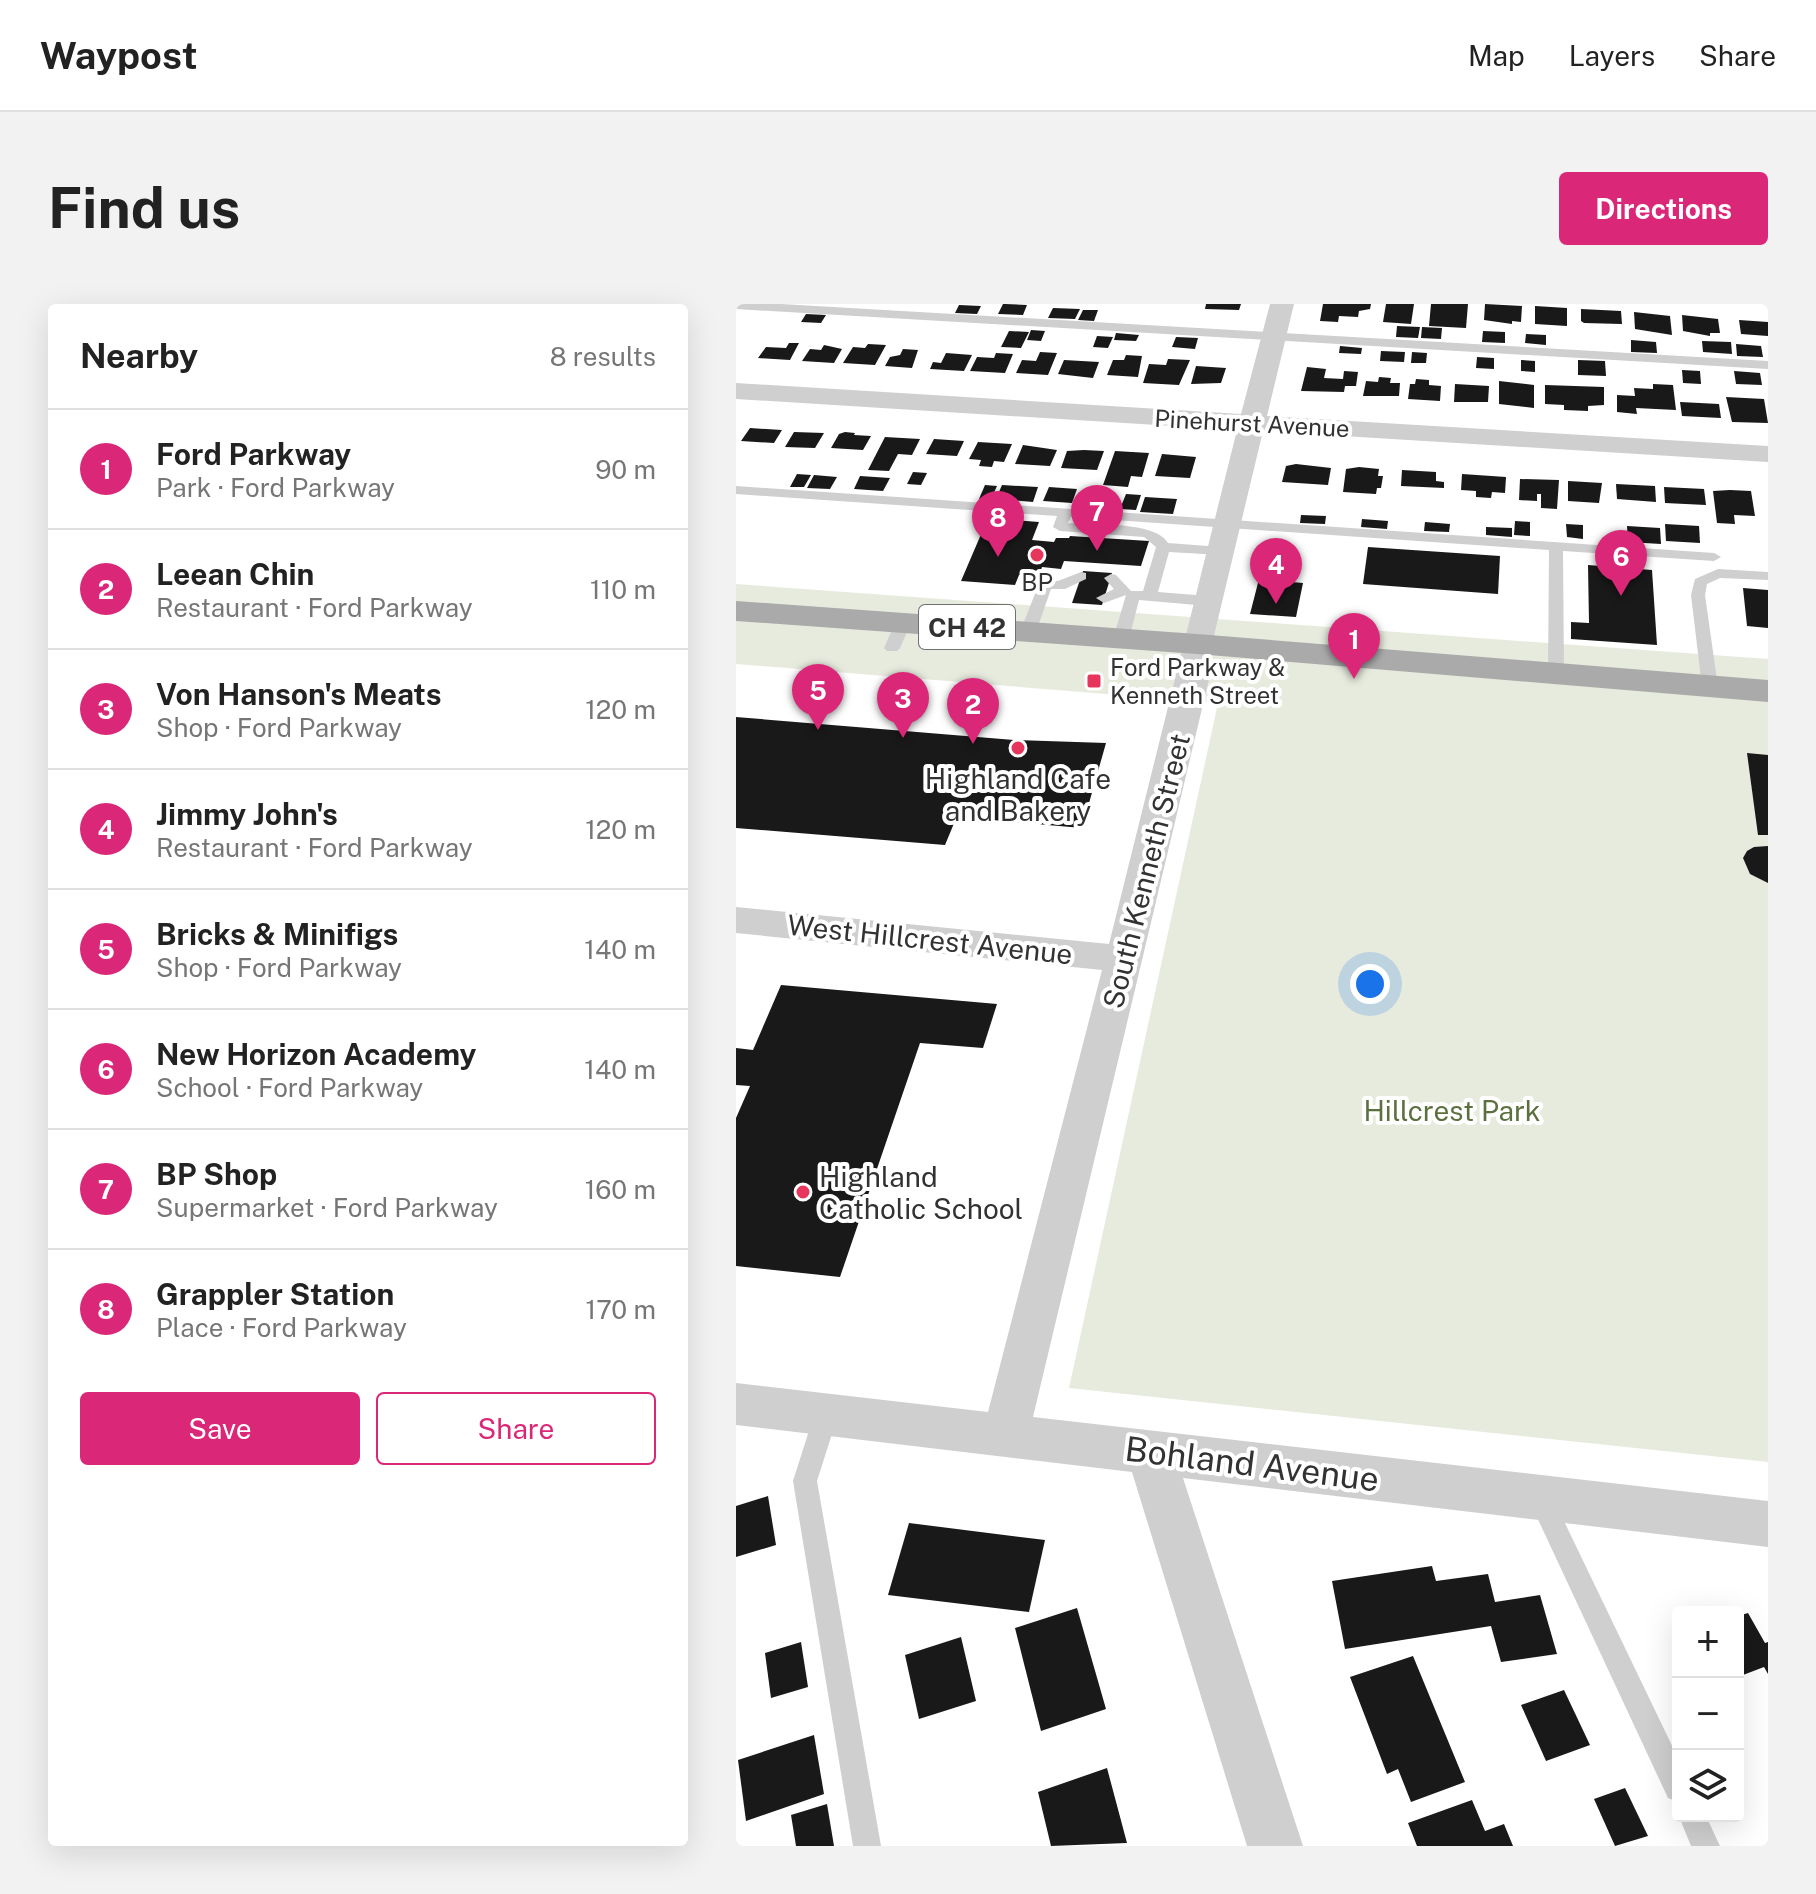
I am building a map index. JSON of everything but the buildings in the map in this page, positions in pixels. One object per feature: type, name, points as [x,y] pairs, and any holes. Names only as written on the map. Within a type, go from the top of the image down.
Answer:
[{"type":"main road","name":"CH 42","points":[[736,611],[898,636],[1196,658],[1768,715]]},
{"type":"main road","name":"CH 42","points":[[736,636],[1028,632],[1121,639],[1196,658],[1556,674],[1768,691]]},
{"type":"street","name":"South Kenneth Street","points":[[1005,1437],[1282,304]]},
{"type":"street","name":"Pinehurst Avenue","points":[[736,391],[1768,454]]},
{"type":"street","name":"West Hillcrest Avenue","points":[[736,920],[1124,959]]},
{"type":"street","name":"Bohland Avenue","points":[[736,1404],[1768,1524]]},
{"type":"street","points":[[1150,1451],[1275,1846]]},
{"type":"lane","points":[[736,305],[1768,365]]},
{"type":"lane","points":[[736,490],[1714,557]]},
{"type":"lane","points":[[1065,513],[1060,527],[1147,533],[1159,539],[1163,547]]},
{"type":"lane","points":[[1556,546],[1556,674]]},
{"type":"lane","points":[[1163,547],[1221,551]]},
{"type":"lane","points":[[1121,639],[1136,594],[1163,547]]},
{"type":"lane","points":[[1710,687],[1698,595],[1700,582],[1718,573],[1768,576]]},
{"type":"lane","points":[[1028,632],[1045,584],[1078,586]]},
{"type":"lane","points":[[1107,588],[1208,601]]},
{"type":"lane","points":[[826,1415],[805,1481],[867,1846]]},
{"type":"lane","points":[[1540,1498],[1672,1775]]},
{"type":"lane","points":[[1694,1822],[1706,1846]]},
{"type":"green space","name":"Hillcrest Park","points":[[736,584],[1768,659],[1768,1462],[1069,1388],[1218,703],[736,664]]},
{"type":"place","name":"BP Shop","points":[[1097,551]]},
{"type":"place","name":"BP","points":[[1037,555]]},
{"type":"place","name":"Grappler Station","points":[[998,557]]},
{"type":"place","name":"New Horizon Academy","points":[[1621,596]]},
{"type":"place","name":"Jimmy John's","points":[[1276,604]]},
{"type":"place","name":"Ford Parkway","points":[[1354,679]]},
{"type":"place","name":"Ford Parkway & Kenneth Street","points":[[1094,681]]},
{"type":"place","name":"Bricks & Minifigs","points":[[818,730]]},
{"type":"place","name":"Von Hanson's Meats","points":[[903,738]]},
{"type":"place","name":"Leean Chin","points":[[973,744]]},
{"type":"place","name":"Highland Cafe and Bakery","points":[[1018,748]]},
{"type":"place","name":"Highland Catholic School","points":[[803,1192]]}]
